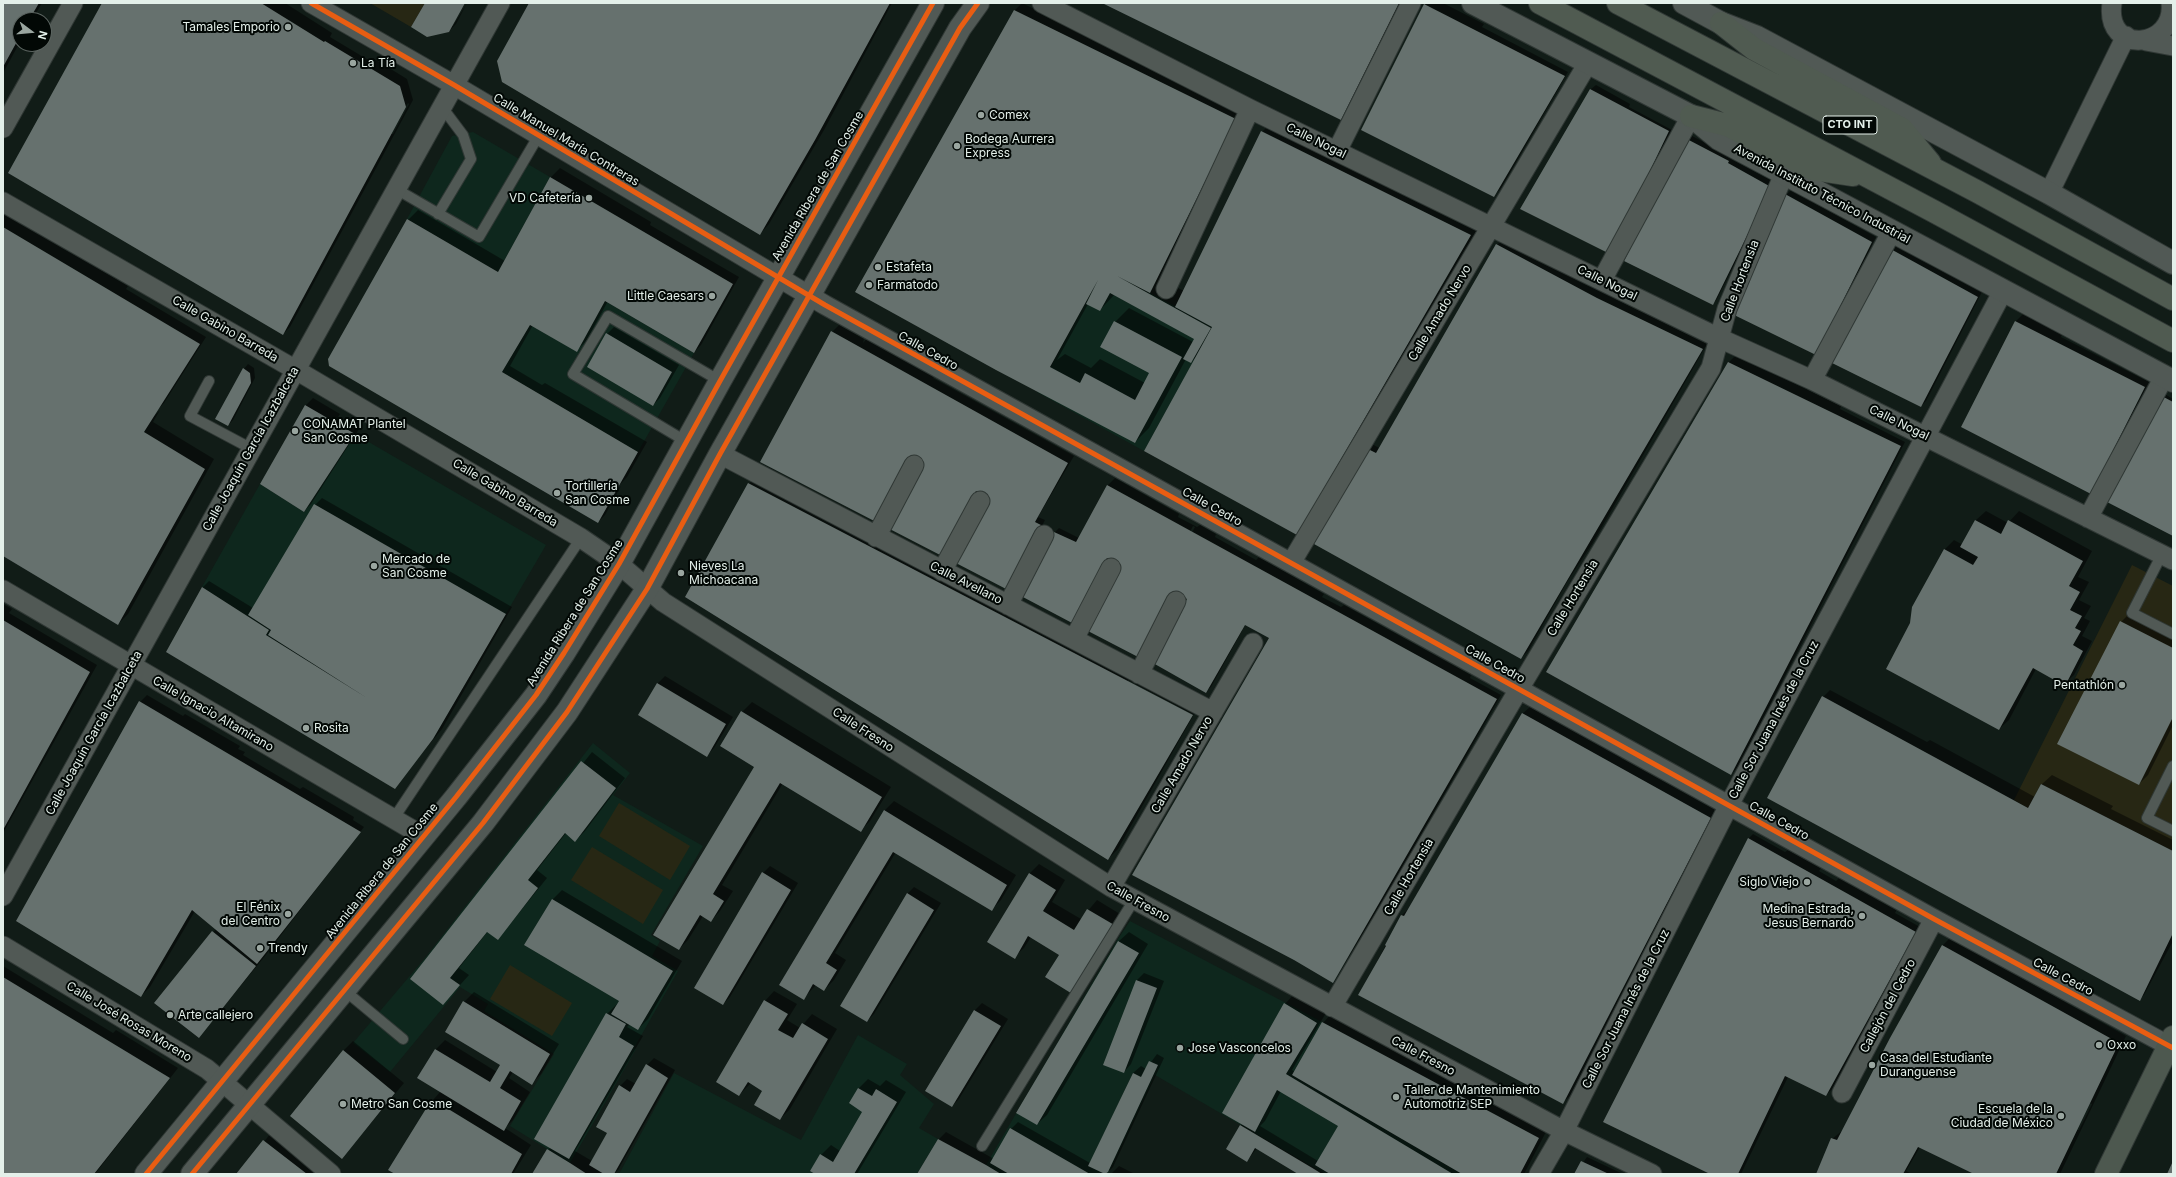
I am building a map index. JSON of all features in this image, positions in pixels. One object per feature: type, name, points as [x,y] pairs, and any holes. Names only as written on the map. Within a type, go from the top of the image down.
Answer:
[{"type":"highway","name":"CTO INT","points":[[1540,3],[2173,341]]},
{"type":"highway","name":"CTO INT","points":[[1618,3],[1938,171],[2173,298]]},
{"type":"highway","points":[[1721,23],[1754,49],[1902,129],[1938,171]]},
{"type":"highway","points":[[1691,116],[1727,125],[1813,169],[1870,178]]},
{"type":"main road","name":"Avenida Ribera de San Cosme","points":[[146,1174],[423,836],[536,694],[619,564],[720,381],[933,3]]},
{"type":"main road","points":[[192,1174],[526,769],[567,712],[647,589],[720,454],[960,28],[978,3]]},
{"type":"main road","name":"Avenida Instituto Técnico Industrial","points":[[1473,3],[1691,116],[1719,139],[2169,379]]},
{"type":"main road","name":"CTO INT","points":[[1684,3],[1721,23],[1757,37],[2049,192],[2173,263]]},
{"type":"main road","points":[[2106,1174],[2172,1044]]},
{"type":"street","points":[[3,128],[73,3]]},
{"type":"street","name":"Calle Manuel María Contreras","points":[[311,3],[539,135],[809,296]]},
{"type":"street","name":"Calle Joaquín García Icazbalceta","points":[[3,896],[500,3]]},
{"type":"street","name":"Calle Nogal","points":[[1042,3],[1250,109],[1719,338],[1812,380],[2167,557]]},
{"type":"street","points":[[1337,151],[1411,3]]},
{"type":"street","points":[[2146,41],[2158,36],[2168,26],[2172,14],[2171,3]]},
{"type":"street","points":[[2107,6],[2116,26],[2126,36],[2132,39],[2173,46]]},
{"type":"street","points":[[2049,192],[2126,36]]},
{"type":"street","name":"Calle Amado Nervo","points":[[1291,563],[1588,63]]},
{"type":"street","points":[[1166,289],[1250,109]]},
{"type":"street","points":[[1602,280],[1691,116]]},
{"type":"street","name":"Calle Hortensia","points":[[1332,1007],[1519,689],[1711,368],[1727,309],[1784,174]]},
{"type":"street","name":"Calle Gabino Barreda","points":[[3,202],[296,370],[581,538],[619,564],[647,589]]},
{"type":"street","points":[[1812,380],[1892,231]]},
{"type":"street","name":"Calle Sor Juana Inés de la Cruz","points":[[1539,1174],[1564,1131],[1729,805],[2004,291]]},
{"type":"street","name":"Calle Cedro","points":[[809,296],[1934,918],[2172,1044]]},
{"type":"street","points":[[2088,518],[2169,379]]},
{"type":"street","name":"Calle Avellano","points":[[720,454],[876,537],[1213,712]]},
{"type":"street","points":[[876,537],[914,465]]},
{"type":"street","points":[[942,571],[980,501]]},
{"type":"street","points":[[1008,605],[1044,535]]},
{"type":"street","points":[[1074,639],[1111,568]]},
{"type":"street","name":"Calle Fresno","points":[[647,589],[663,602],[1111,887],[1564,1131],[1652,1174]]},
{"type":"street","name":"Calle Ignacio Altamirano","points":[[3,590],[131,667],[423,836]]},
{"type":"street","points":[[1139,674],[1176,601]]},
{"type":"street","name":"Calle Amado Nervo","points":[[1111,887],[1254,643]]},
{"type":"street","name":"Callejón del Cedro","points":[[1842,1093],[1934,918]]},
{"type":"street","name":"Calle José Rosas Moreno","points":[[3,946],[202,1066],[250,1104],[332,1174]]},
{"type":"lane","points":[[438,214],[471,159],[463,135],[442,107]]},
{"type":"lane","points":[[396,189],[479,237],[539,135]]},
{"type":"lane","points":[[687,442],[574,374],[608,316],[720,381]]},
{"type":"lane","points":[[209,381],[190,416],[252,449]]},
{"type":"lane","points":[[394,818],[581,538]]},
{"type":"lane","points":[[2167,557],[2132,613],[2173,634]]},
{"type":"lane","points":[[2173,766],[2147,818],[2173,831]]},
{"type":"lane","points":[[982,1146],[1134,900]]},
{"type":"lane","points":[[344,990],[403,1039]]},
{"type":"shaded area","points":[[370,3],[425,3],[411,27]]},
{"type":"shaded area","points":[[473,132],[550,177],[498,272],[407,219],[452,136]]},
{"type":"shaded area","points":[[1104,269],[1213,326],[1144,451],[1037,392]]},
{"type":"shaded area","points":[[605,301],[694,353],[638,452],[502,372],[530,325],[577,351]]},
{"type":"shaded area","name":"Mercado de San Cosme","points":[[355,434],[546,545],[433,739],[266,635],[269,630],[202,587],[260,484],[304,512]]},
{"type":"shaded area","name":"Pentathlón","points":[[2132,565],[2173,586],[2173,851],[2041,784],[2028,808],[2014,800]]},
{"type":"shaded area","points":[[593,743],[630,773],[613,795],[703,846],[651,935],[660,941],[652,956],[678,971],[634,1048],[636,1049],[570,1163],[510,1126],[554,1054],[484,1011],[488,1004],[460,987],[390,1072],[353,1043],[425,958]]},
{"type":"shaded area","points":[[619,803],[690,846],[670,880],[599,836]]},
{"type":"shaded area","points":[[592,847],[663,890],[643,924],[571,880]]},
{"type":"shaded area","name":"Jose Vasconcelos","points":[[1130,921],[1322,1022],[1292,1075],[1462,1174],[1325,1174],[1155,1075],[1108,1174],[1001,1174],[986,1165]]},
{"type":"shaded area","points":[[510,965],[572,1003],[552,1036],[490,999]]},
{"type":"shaded area","points":[[858,1035],[907,1064],[900,1075],[934,1104],[919,1128],[938,1139],[917,1174],[619,1174],[674,1073],[801,1140]]},
{"type":"building","points":[[3,3],[39,3],[34,12],[12,12],[12,51],[3,67]]},
{"type":"building","points":[[102,3],[261,3],[400,86],[406,107],[283,335],[8,173]]},
{"type":"building","points":[[425,3],[465,3],[449,32],[427,37],[411,27]]},
{"type":"building","points":[[529,3],[890,3],[815,140],[760,235],[502,82],[497,61]]},
{"type":"building","points":[[1102,3],[1399,3],[1341,120]]},
{"type":"building","points":[[1424,4],[1565,76],[1494,197],[1361,130]]},
{"type":"building","points":[[1014,10],[1236,119],[1150,293],[1117,276],[1211,328],[1191,363],[1183,359],[1194,339],[1110,293],[1100,311],[1086,304],[1098,280],[1050,367],[1080,383],[1085,373],[1135,400],[1149,373],[1100,347],[1114,321],[1182,357],[1135,443],[996,370],[855,292]]},
{"type":"building","points":[[1590,89],[1669,131],[1610,254],[1520,209]]},
{"type":"building","points":[[1261,131],[1471,235],[1297,535],[1144,451],[1212,327],[1175,307]]},
{"type":"building","points":[[1685,138],[1729,161],[1728,163],[1771,187],[1713,305],[1624,261]]},
{"type":"building","points":[[550,177],[733,284],[694,353],[605,301],[577,352],[530,325],[502,372],[638,452],[598,523],[329,366],[328,359],[407,219],[498,272]]},
{"type":"building","points":[[1785,194],[1872,242],[1816,355],[1728,312]]},
{"type":"building","points":[[3,227],[200,344],[144,432],[205,469],[118,625],[3,556]]},
{"type":"building","points":[[1496,244],[1597,298],[1703,349],[1521,659],[1314,544],[1366,448],[1376,453]]},
{"type":"building","points":[[1887,247],[1978,297],[1921,407],[1832,363]]},
{"type":"building","points":[[2015,321],[2145,387],[2091,494],[1961,427]]},
{"type":"building","points":[[831,331],[1068,463],[1035,522],[1041,525],[1008,590],[954,562],[988,497],[976,491],[942,556],[760,462]]},
{"type":"building","points":[[606,333],[672,372],[653,406],[587,367]]},
{"type":"building","points":[[1728,362],[1901,446],[1731,775],[1546,672]]},
{"type":"building","points":[[243,368],[250,373],[251,383],[228,426],[215,419]]},
{"type":"building","points":[[2160,395],[2173,402],[2173,536],[2107,502]]},
{"type":"building","points":[[305,405],[355,434],[304,512],[260,484]]},
{"type":"building","points":[[748,483],[1193,715],[1108,860],[685,597]]},
{"type":"building","points":[[1107,485],[1497,699],[1333,983],[1294,960],[1132,875],[1269,638],[1245,625],[1206,693],[1153,663],[1187,599],[1174,592],[1140,658],[1086,630],[1120,565],[1107,558],[1074,624],[1021,596],[1054,532],[1076,542]]},
{"type":"building","points":[[314,504],[506,614],[433,739],[395,789],[166,652],[202,587],[269,630],[266,635],[367,698],[268,635],[271,630],[248,615]]},
{"type":"building","points":[[1975,520],[2001,534],[2008,520],[2083,561],[2069,586],[2080,592],[2070,610],[2082,616],[2075,628],[2081,631],[2073,645],[2083,651],[2065,686],[2033,668],[1999,730],[1886,669],[1910,623],[1912,607],[1944,549],[1973,565],[1978,557],[1960,547]]},
{"type":"building","points":[[3,620],[90,672],[3,830]]},
{"type":"building","points":[[2120,621],[2173,648],[2173,717],[2139,785],[2057,744]]},
{"type":"building","points":[[657,683],[726,724],[707,757],[638,715]]},
{"type":"building","points":[[1822,696],[2028,808],[2041,784],[2173,851],[2173,933],[2140,1001],[1767,798]]},
{"type":"building","points":[[139,701],[361,832],[257,964],[192,910],[141,997],[16,921]]},
{"type":"building","points":[[741,711],[882,797],[861,832],[780,783],[713,894],[724,901],[711,922],[700,915],[679,950],[653,935],[754,767],[720,746]]},
{"type":"building","points":[[1522,713],[1711,818],[1563,1104],[1358,995],[1386,946],[1385,945],[1401,915],[1404,916]]},
{"type":"building","points":[[581,761],[616,788],[575,842],[565,833],[528,880],[538,888],[498,940],[487,932],[450,978],[460,985],[443,1005],[410,979]]},
{"type":"building","points":[[884,810],[1007,885],[992,911],[893,852],[826,963],[837,970],[824,991],[813,984],[804,1000],[779,985]]},
{"type":"building","points":[[1748,838],[1916,932],[1826,1096],[1785,1076],[1738,1174],[1710,1174],[1603,1122]]},
{"type":"building","points":[[762,872],[791,890],[723,1005],[694,988]]},
{"type":"building","points":[[1029,873],[1056,890],[1043,911],[1074,930],[1087,909],[1116,926],[1074,995],[1045,977],[1059,955],[1028,936],[1015,959],[987,942]]},
{"type":"building","points":[[907,893],[934,910],[867,1022],[840,1006]]},
{"type":"building","points":[[552,899],[673,971],[638,1030],[611,1014],[619,1001],[524,945]]},
{"type":"building","points":[[212,931],[256,966],[199,1038],[154,1003]]},
{"type":"building","points":[[1118,941],[1139,953],[1037,1125],[1016,1113]]},
{"type":"building","points":[[1942,945],[2119,1043],[2056,1174],[1974,1174],[1918,1147],[1903,1174],[1816,1174],[1831,1138],[1837,1140],[1890,1038]]},
{"type":"building","points":[[3,977],[170,1078],[94,1174],[3,1174]]},
{"type":"building","points":[[1136,980],[1157,988],[1124,1073],[1103,1065]]},
{"type":"building","points":[[764,1000],[788,1014],[778,1030],[793,1038],[802,1023],[828,1039],[780,1120],[754,1105],[762,1091],[748,1082],[739,1096],[716,1082]]},
{"type":"building","points":[[463,1001],[550,1054],[532,1085],[510,1071],[500,1088],[521,1101],[504,1131],[417,1078],[435,1049],[490,1082],[500,1065],[445,1032]]},
{"type":"building","points":[[1284,1003],[1317,1023],[1286,1074],[1453,1174],[1330,1174],[1315,1165],[1338,1126],[1277,1090],[1255,1132],[1222,1113]]},
{"type":"building","points":[[974,1010],[1001,1026],[952,1107],[925,1091]]},
{"type":"building","points":[[606,1013],[626,1024],[619,1037],[634,1046],[569,1159],[534,1139]]},
{"type":"building","name":"Taller de Mantenimiento Automotriz SEP","points":[[1322,1022],[1539,1138],[1520,1174],[1462,1174],[1292,1075]]},
{"type":"building","name":"Metro San Cosme","points":[[343,1050],[395,1093],[342,1159],[290,1116]]},
{"type":"building","points":[[1149,1061],[1158,1065],[1108,1172],[1105,1174],[1088,1166],[1133,1073],[1141,1077]]},
{"type":"building","points":[[646,1064],[668,1078],[614,1174],[604,1174],[589,1165],[607,1133],[596,1127],[619,1085],[630,1092]]},
{"type":"building","points":[[858,1088],[872,1096],[876,1089],[897,1102],[854,1174],[815,1174],[810,1171],[820,1154],[833,1162],[862,1112],[849,1103]]},
{"type":"building","points":[[432,1099],[522,1154],[511,1174],[395,1174],[388,1170]]},
{"type":"building","points":[[1240,1125],[1322,1174],[1298,1174],[1255,1148],[1247,1162],[1226,1149]]},
{"type":"building","points":[[1010,1128],[1090,1174],[1009,1174],[990,1163]]},
{"type":"building","points":[[938,1139],[986,1165],[1001,1174],[917,1174]]},
{"type":"building","points":[[263,1140],[307,1174],[236,1174]]},
{"type":"building","points":[[547,1149],[570,1163],[587,1174],[532,1174]]},
{"type":"building","points":[[1581,1161],[1609,1174],[1574,1174]]},
{"type":"building","points":[[2173,1161],[2173,1174],[2167,1174]]},
{"type":"cycle path","points":[[311,3],[454,85],[825,305],[1934,919],[2173,1048]]},
{"type":"cycle path","points":[[146,1174],[456,797],[536,695],[619,564],[720,381],[933,3]]},
{"type":"cycle path","points":[[192,1174],[483,823],[567,712],[647,589],[720,454],[960,28],[978,3]]},
{"type":"place","name":"Tamales Emporio","points":[[288,27]]},
{"type":"place","name":"La Tía","points":[[353,63]]},
{"type":"place","name":"Comex","points":[[981,115]]},
{"type":"place","name":"Bodega Aurrera Express","points":[[957,146]]},
{"type":"place","name":"VD Cafetería","points":[[589,198]]},
{"type":"place","name":"Estafeta","points":[[878,267]]},
{"type":"place","name":"Farmatodo","points":[[869,285]]},
{"type":"place","name":"Little Caesars","points":[[712,296]]},
{"type":"place","name":"CONAMAT Plantel San Cosme","points":[[295,431]]},
{"type":"place","name":"Tortillería San Cosme","points":[[557,493]]},
{"type":"place","name":"Mercado de San Cosme","points":[[374,566]]},
{"type":"place","name":"Nieves La Michoacana","points":[[681,573]]},
{"type":"place","name":"Pentathlón","points":[[2122,685]]},
{"type":"place","name":"Rosita","points":[[306,728]]},
{"type":"place","name":"Siglo Viejo","points":[[1807,882]]},
{"type":"place","name":"El Fénix del Centro","points":[[288,914]]},
{"type":"place","name":"Medina Estrada, Jesus Bernardo","points":[[1862,916]]},
{"type":"place","name":"Trendy","points":[[260,948]]},
{"type":"place","name":"Arte callejero","points":[[170,1015]]},
{"type":"place","name":"Oxxo","points":[[2099,1045]]},
{"type":"place","name":"Jose Vasconcelos","points":[[1180,1048]]},
{"type":"place","name":"Casa del Estudiante Duranguense","points":[[1872,1065]]},
{"type":"place","name":"Taller de Mantenimiento Automotriz SEP","points":[[1396,1097]]},
{"type":"place","name":"Metro San Cosme","points":[[343,1104]]},
{"type":"place","name":"Escuela de la Ciudad de México","points":[[2061,1116]]}]
